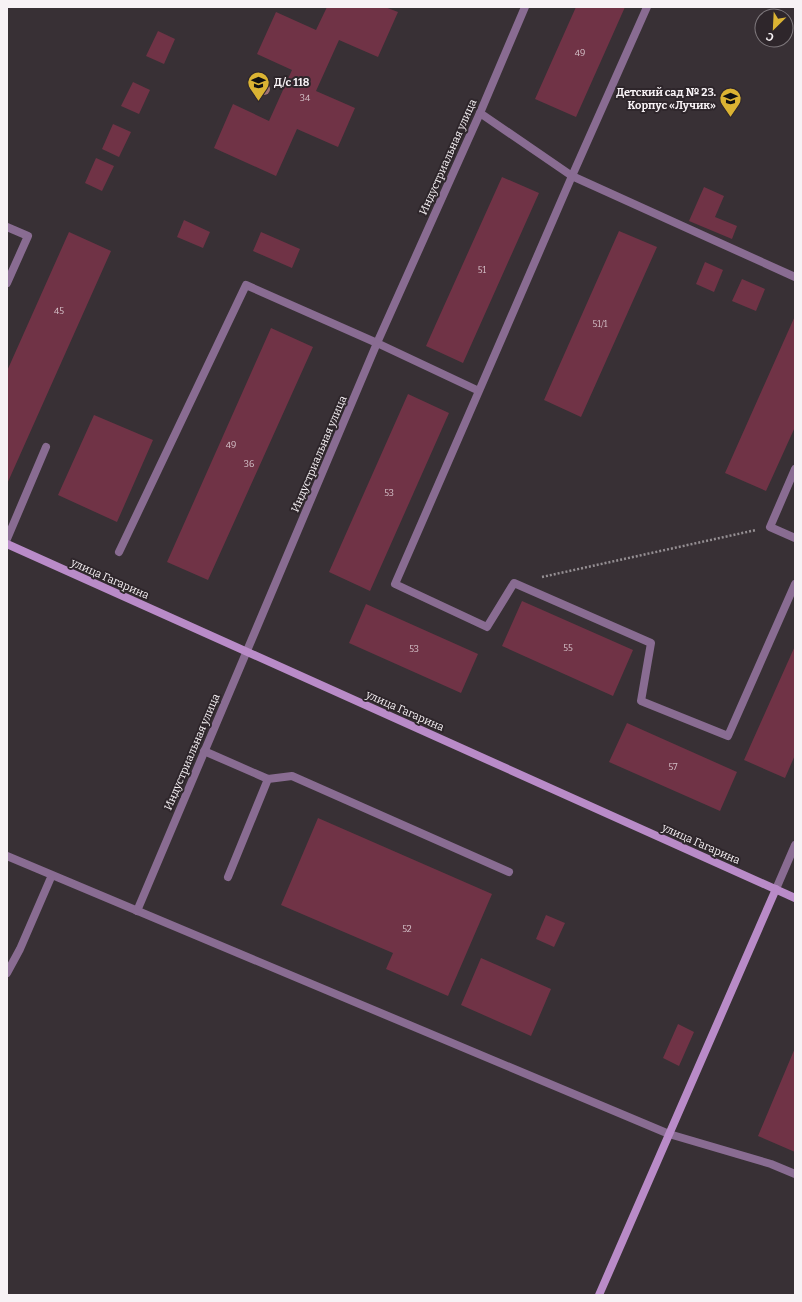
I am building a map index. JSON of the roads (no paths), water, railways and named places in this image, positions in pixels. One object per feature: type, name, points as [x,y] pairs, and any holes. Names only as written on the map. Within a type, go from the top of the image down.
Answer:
[{"type":"main road","name":"улица Гагарина","points":[[7,544],[795,898]]},
{"type":"main road","points":[[599,1295],[776,889]]},
{"type":"street","name":"Индустриальная улица","points":[[137,911],[377,343],[480,113],[525,7]]},
{"type":"street","points":[[647,7],[572,176],[396,584],[487,627],[514,583],[651,643],[641,701],[728,736],[795,584]]},
{"type":"street","points":[[480,113],[572,176],[795,277]]},
{"type":"street","points":[[7,226],[28,236],[7,283]]},
{"type":"street","points":[[119,552],[246,285],[377,343],[479,391]]},
{"type":"street","points":[[7,539],[46,447]]},
{"type":"street","points":[[795,470],[770,527],[795,538]]},
{"type":"street","points":[[204,752],[268,779],[292,776],[509,872]]},
{"type":"street","points":[[228,877],[268,779]]},
{"type":"street","points":[[776,889],[795,845]]},
{"type":"street","points":[[7,856],[669,1134],[771,1164],[795,1174]]},
{"type":"street","points":[[7,972],[20,949],[52,875]]},
{"type":"place","name":"Д/с 118","points":[[258,102]]},
{"type":"place","name":"Детский сад № 23. Корпус «Лучик»","points":[[731,118]]}]
